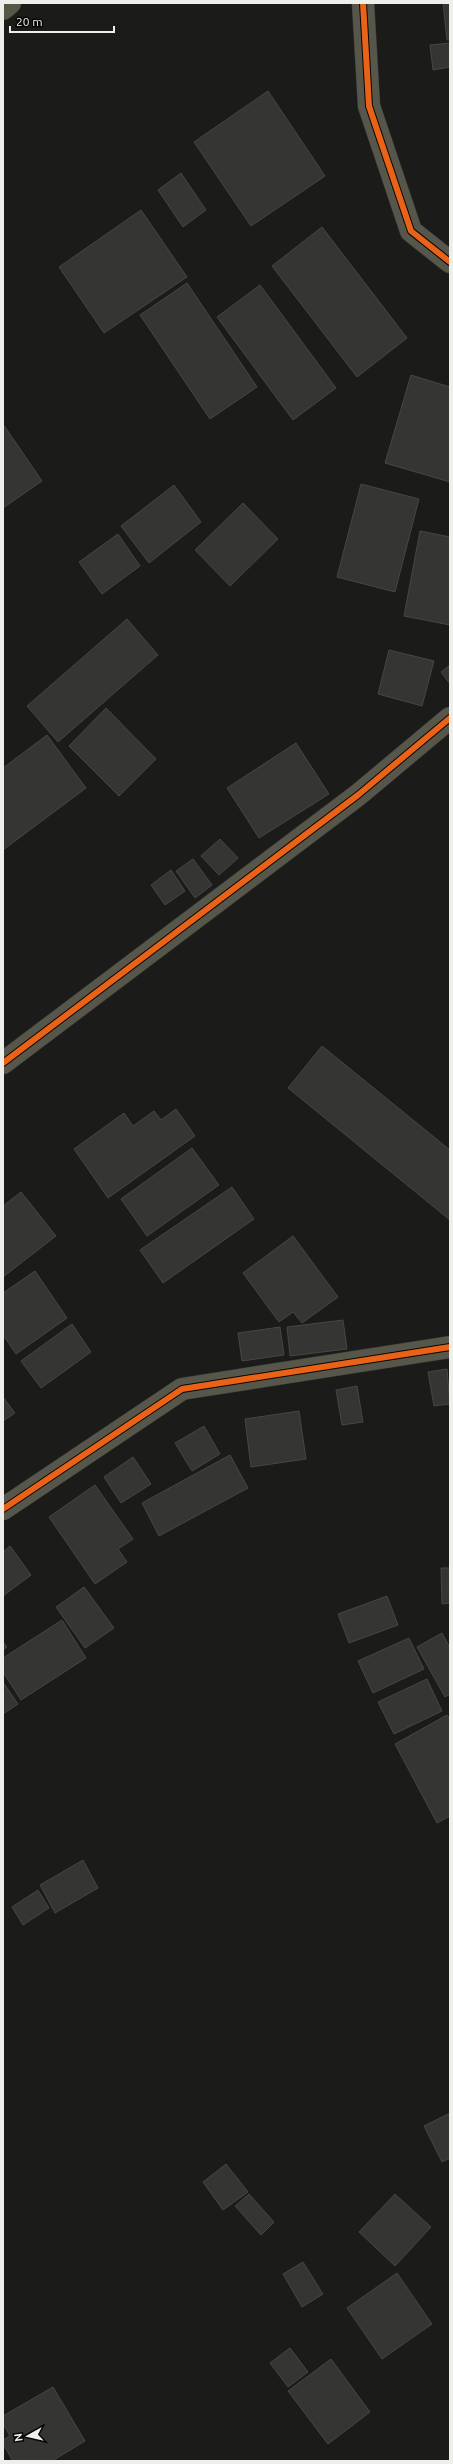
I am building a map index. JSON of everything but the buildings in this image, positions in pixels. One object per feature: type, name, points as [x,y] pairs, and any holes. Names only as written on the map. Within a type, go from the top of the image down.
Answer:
[{"type":"main road","points":[[3,9],[10,3]]},
{"type":"street","points":[[363,3],[369,106],[410,231],[450,262]]},
{"type":"street","points":[[3,1063],[358,795],[450,718]]},
{"type":"street","points":[[3,1509],[182,1389],[450,1347]]},
{"type":"cycle path","points":[[363,3],[369,106],[411,231],[450,262]]},
{"type":"cycle path","points":[[3,1063],[358,795],[450,718]]},
{"type":"cycle path","points":[[3,1509],[182,1389],[450,1347]]}]
